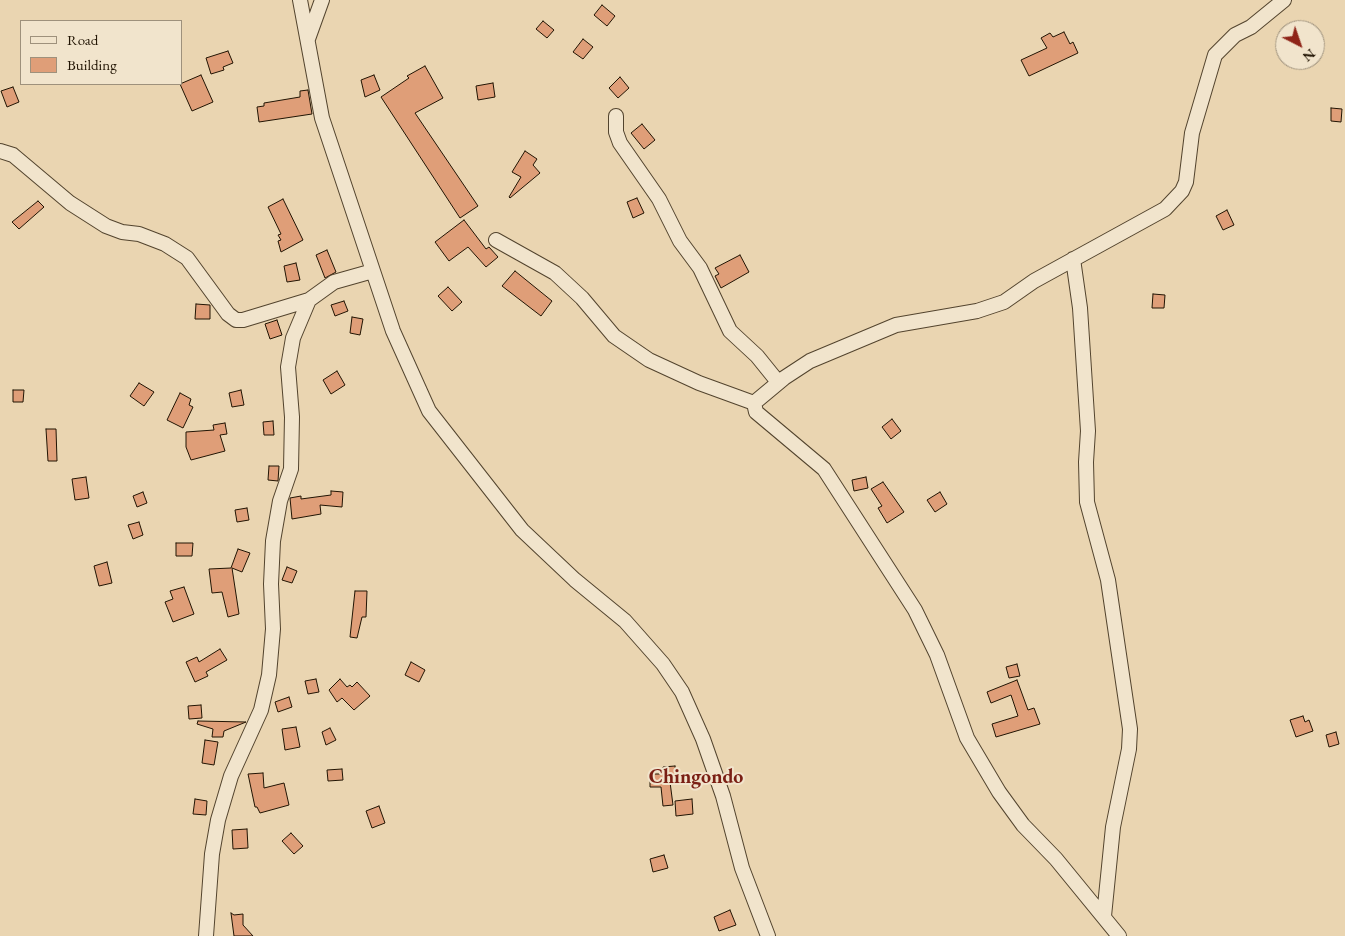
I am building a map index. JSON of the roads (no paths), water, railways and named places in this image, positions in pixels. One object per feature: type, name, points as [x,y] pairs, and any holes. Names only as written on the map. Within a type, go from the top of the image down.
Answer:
[{"type":"street","points":[[300,0],[322,118],[393,331],[429,411],[522,530],[575,580],[625,621],[663,664],[682,692],[703,739],[723,796],[742,868],[768,936]]},
{"type":"street","points":[[307,44],[322,0]]},
{"type":"street","points":[[754,403],[778,382],[810,361],[896,325],[976,311],[1004,302],[1034,281],[1165,209],[1182,192],[1186,182],[1192,132],[1215,55],[1235,35],[1251,27],[1284,0]]},
{"type":"street","points":[[616,116],[616,132],[620,143],[659,199],[680,241],[700,268],[730,331],[757,356],[778,382]]},
{"type":"street","points":[[0,152],[13,155],[70,203],[106,226],[139,234],[165,244],[187,258],[228,314],[236,320],[242,320],[309,300],[334,282],[373,271]]},
{"type":"street","points":[[496,240],[555,273],[582,298],[614,336],[649,360],[698,383],[754,403]]},
{"type":"street","points":[[1073,259],[1080,308],[1088,431],[1086,462],[1088,502],[1108,580],[1130,729],[1129,749],[1113,827],[1104,916]]},
{"type":"street","points":[[206,936],[212,854],[218,820],[231,776],[261,710],[269,675],[273,629],[271,584],[273,541],[280,501],[291,469],[292,417],[288,367],[293,338],[309,300]]},
{"type":"street","points":[[754,403],[756,412],[824,469],[915,610],[937,655],[967,738],[999,792],[1023,825],[1056,859],[1119,936]]},
{"type":"district","name":"Chingondo","points":[[696,778]]}]
